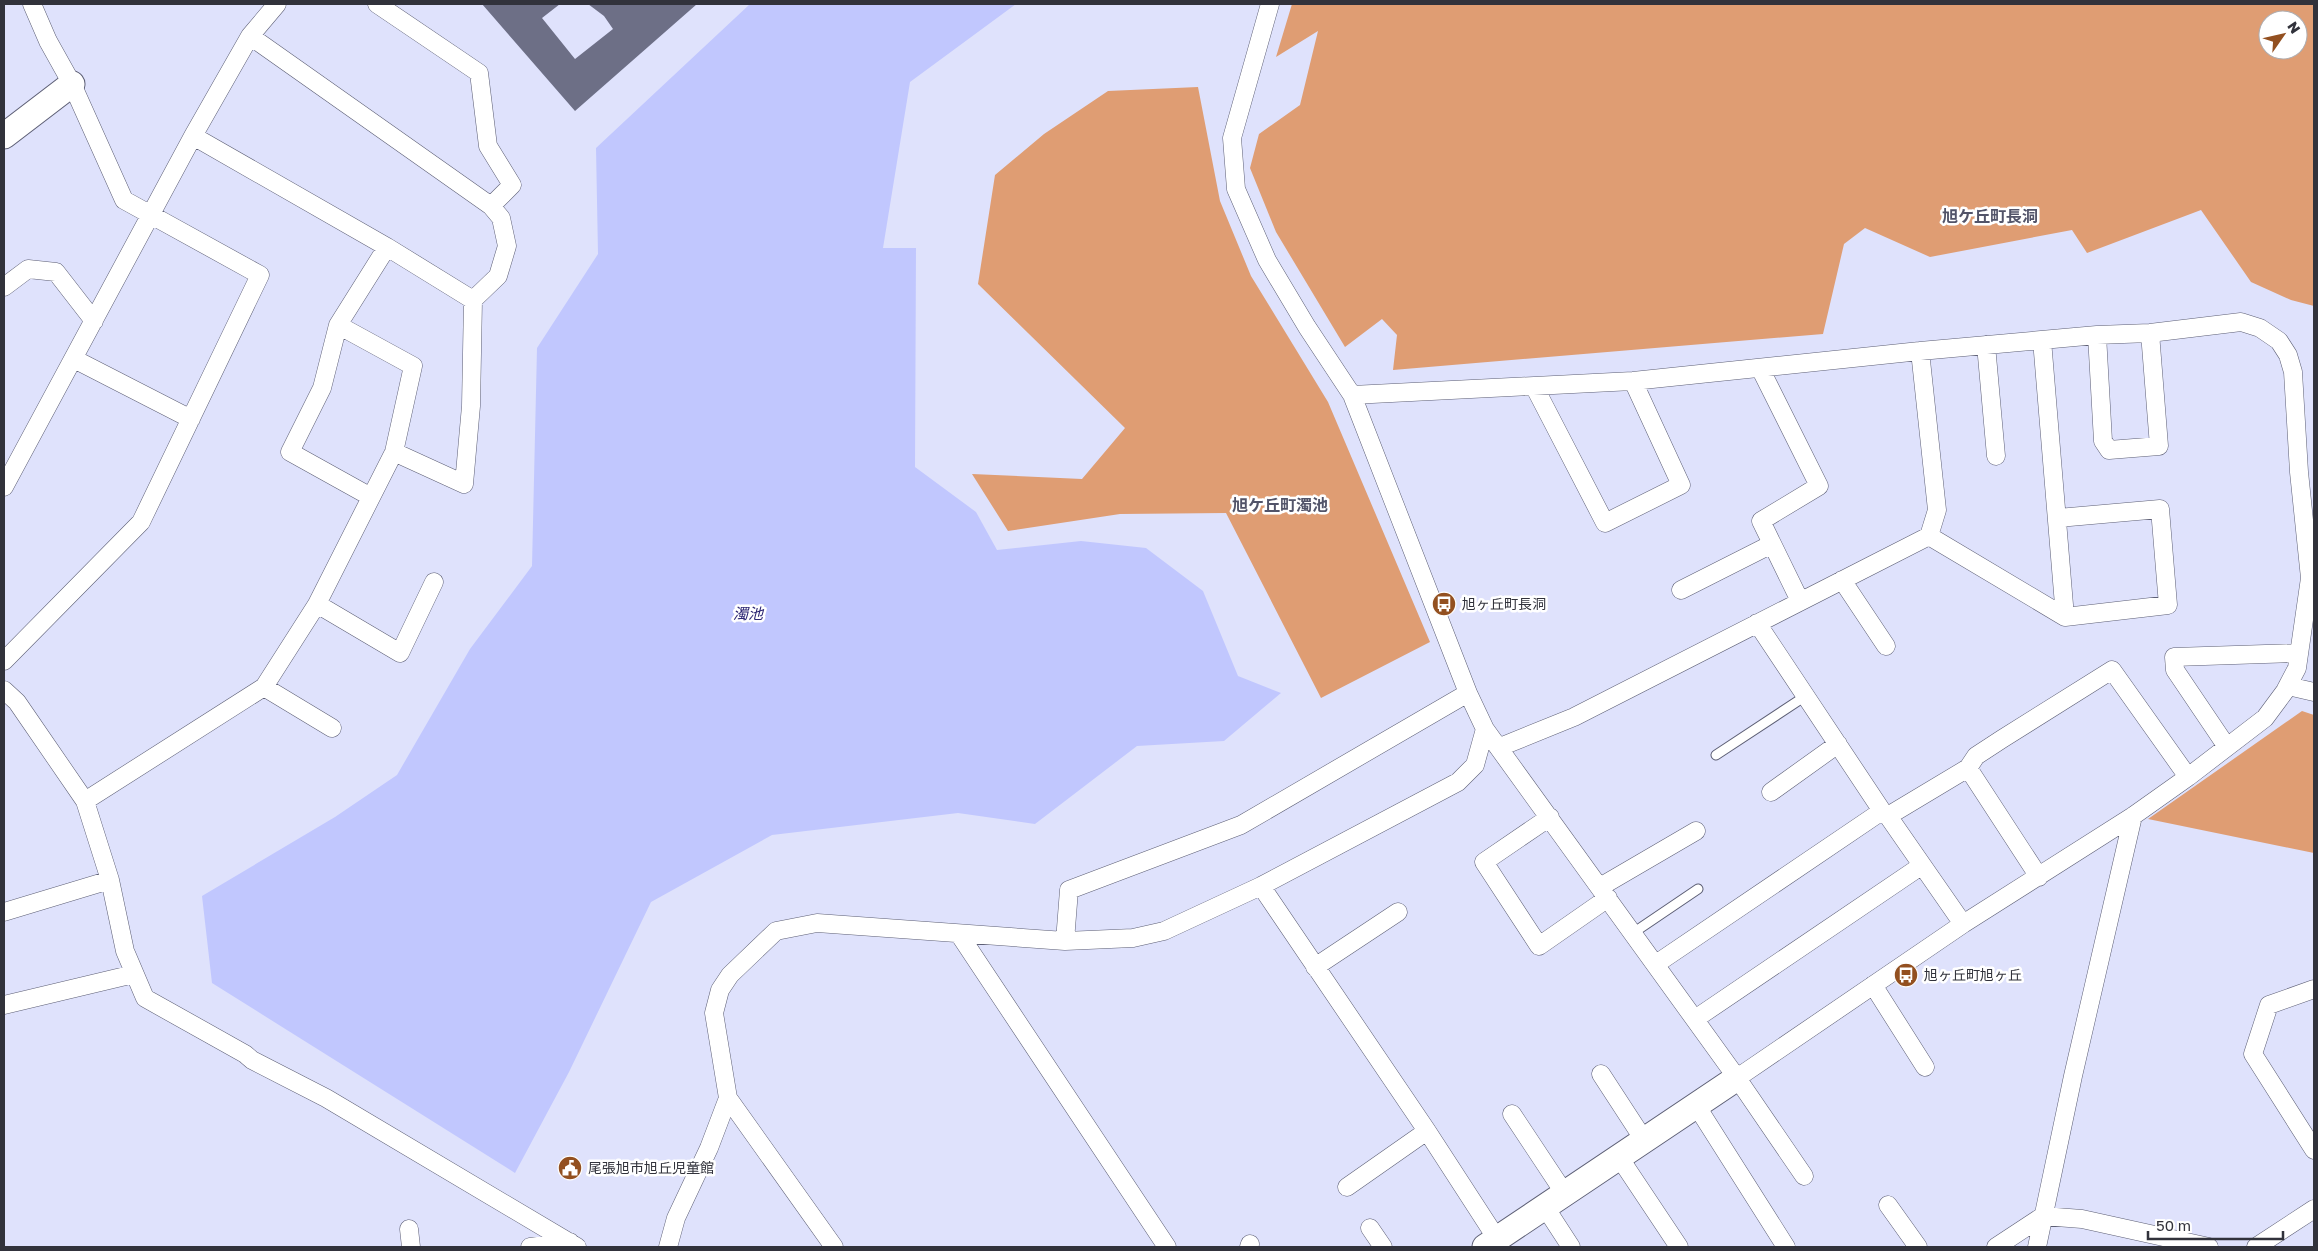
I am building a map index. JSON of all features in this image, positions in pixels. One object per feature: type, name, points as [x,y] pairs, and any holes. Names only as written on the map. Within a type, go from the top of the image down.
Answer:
[{"type":"street","points":[[4,661],[141,522],[260,275],[124,200],[72,84],[48,41],[32,4]]},
{"type":"street","points":[[4,487],[193,136],[250,36],[277,4]]},
{"type":"street","points":[[377,4],[479,73],[488,146],[512,185],[491,206]]},
{"type":"street","points":[[1270,4],[1232,138],[1236,189],[1267,260],[1307,327],[1352,395],[1468,693],[1485,729],[1500,747],[1656,964],[1804,1176]]},
{"type":"street","points":[[250,36],[491,206],[501,218],[507,246],[498,276],[473,300],[471,406],[464,484],[394,452]]},
{"type":"street","points":[[4,136],[72,84]]},
{"type":"street","points":[[193,136],[387,247],[473,300]]},
{"type":"street","points":[[371,497],[290,452],[322,388],[338,325],[387,247]]},
{"type":"street","points":[[4,287],[28,269],[56,272],[94,321]]},
{"type":"street","points":[[1261,886],[1428,1131],[1491,1243],[1963,924],[2133,816],[2188,777],[2265,718],[2288,686],[2297,668],[2310,578],[2307,468],[2293,372],[2288,355],[2279,341],[2260,328],[2241,322],[2150,333],[2097,335],[1920,351],[1633,381],[1352,395]]},
{"type":"street","points":[[85,800],[264,687],[318,604],[394,452],[413,366],[338,325]]},
{"type":"street","points":[[2097,335],[2103,441],[2108,450],[2160,446],[2150,333]]},
{"type":"street","points":[[2042,340],[2065,617]]},
{"type":"street","points":[[1986,345],[1996,456]]},
{"type":"street","points":[[1500,747],[1574,717],[1929,536],[1937,510],[1920,351]]},
{"type":"street","points":[[74,359],[191,419]]},
{"type":"street","points":[[1760,368],[1819,486],[1761,521],[1800,601]]},
{"type":"street","points":[[1534,386],[1605,523],[1681,485],[1633,381]]},
{"type":"street","points":[[1929,536],[2065,617],[2168,605],[2160,509],[2058,518]]},
{"type":"street","points":[[1681,590],[1772,544]]},
{"type":"street","points":[[1842,580],[1886,646]]},
{"type":"street","points":[[318,604],[400,653],[434,582]]},
{"type":"street","points":[[1757,623],[1804,697],[1920,866],[1963,924]]},
{"type":"street","points":[[2227,747],[2175,670],[2174,656],[2299,653]]},
{"type":"street","points":[[1656,964],[1885,814],[1968,768],[1976,756],[2112,670],[2188,777]]},
{"type":"street","points":[[2288,686],[2314,692]]},
{"type":"street","points":[[264,687],[332,728]]},
{"type":"street","points":[[4,690],[17,702],[85,800],[110,880],[125,952],[145,998],[245,1054],[252,1060],[326,1098],[573,1245]]},
{"type":"street","points":[[1065,942],[1069,890],[1241,825],[1468,693]]},
{"type":"street","points":[[834,1247],[728,1098],[714,1013],[720,990],[730,975],[776,931],[817,923],[1065,942],[1133,938],[1164,931],[1261,886],[1458,782],[1475,764],[1485,729]]},
{"type":"street","points":[[1770,792],[1838,744]]},
{"type":"street","points":[[1968,768],[2039,876]]},
{"type":"street","points":[[2037,1247],[2073,1076],[2133,816]]},
{"type":"street","points":[[1550,817],[1484,862],[1539,946],[1604,893],[1696,831]]},
{"type":"street","points":[[1695,1020],[1920,866]]},
{"type":"street","points":[[6,908],[110,880]]},
{"type":"street","points":[[1315,967],[1398,912]]},
{"type":"street","points":[[959,934],[1166,1247]]},
{"type":"street","points":[[4,1005],[74,990],[134,974]]},
{"type":"street","points":[[1873,985],[1926,1067]]},
{"type":"street","points":[[2314,989],[2269,1005],[2253,1054],[2314,1150]]},
{"type":"street","points":[[1601,1074],[1644,1140]]},
{"type":"street","points":[[668,1247],[676,1218],[709,1148],[728,1098]]},
{"type":"street","points":[[1696,1105],[1786,1247]]},
{"type":"street","points":[[1512,1114],[1555,1201],[1571,1247]]},
{"type":"street","points":[[1347,1187],[1428,1131]]},
{"type":"street","points":[[1619,1157],[1679,1247]]},
{"type":"street","points":[[1888,1205],[1918,1247]]},
{"type":"street","points":[[2256,1247],[2314,1208]]},
{"type":"street","points":[[1996,1247],[2043,1216],[2082,1219],[2177,1244],[2210,1247]]},
{"type":"street","points":[[1370,1228],[1383,1247]]},
{"type":"street","points":[[409,1229],[411,1247]]},
{"type":"street","points":[[530,1247],[573,1245]]},
{"type":"lane","points":[[1716,755],[1804,697]]},
{"type":"lane","points":[[1633,933],[1698,888]]},
{"type":"shaded area","points":[[1292,4],[2314,4],[2314,306],[2291,300],[2251,282],[2201,210],[2087,253],[2072,230],[1930,257],[1865,228],[1844,244],[1823,334],[1393,370],[1397,335],[1382,319],[1345,347],[1276,232],[1250,168],[1259,134],[1300,105],[1318,31],[1276,57]]},
{"type":"shaded area","points":[[1198,87],[1220,201],[1251,276],[1328,402],[1430,642],[1321,698],[1226,513],[1120,514],[1008,531],[972,474],[1082,479],[1125,428],[978,284],[995,175],[1044,134],[1108,91]]},
{"type":"shaded area","points":[[2302,711],[2314,715],[2314,853],[2148,819]]},
{"type":"water","name":"濁池","points":[[750,4],[1016,4],[910,82],[883,248],[916,248],[915,467],[976,512],[997,550],[1081,541],[1146,548],[1203,591],[1238,676],[1281,693],[1224,741],[1137,746],[1035,824],[958,813],[772,835],[651,902],[569,1072],[515,1173],[212,983],[202,896],[335,817],[397,775],[470,649],[532,566],[537,348],[598,254],[596,148]]},
{"type":"building","points":[[482,4],[560,4],[542,18],[575,59],[613,29],[604,16],[588,4],[697,4],[575,111]]},
{"type":"place","name":"旭ヶ丘町長洞","points":[[1444,604]]},
{"type":"place","name":"旭ヶ丘町旭ヶ丘","points":[[1906,975]]},
{"type":"place","name":"尾張旭市旭丘児童館","points":[[570,1168]]},
{"type":"district","name":"旭ケ丘町長洞","points":[[1990,216]]},
{"type":"district","name":"旭ケ丘町濁池","points":[[1280,505]]}]
